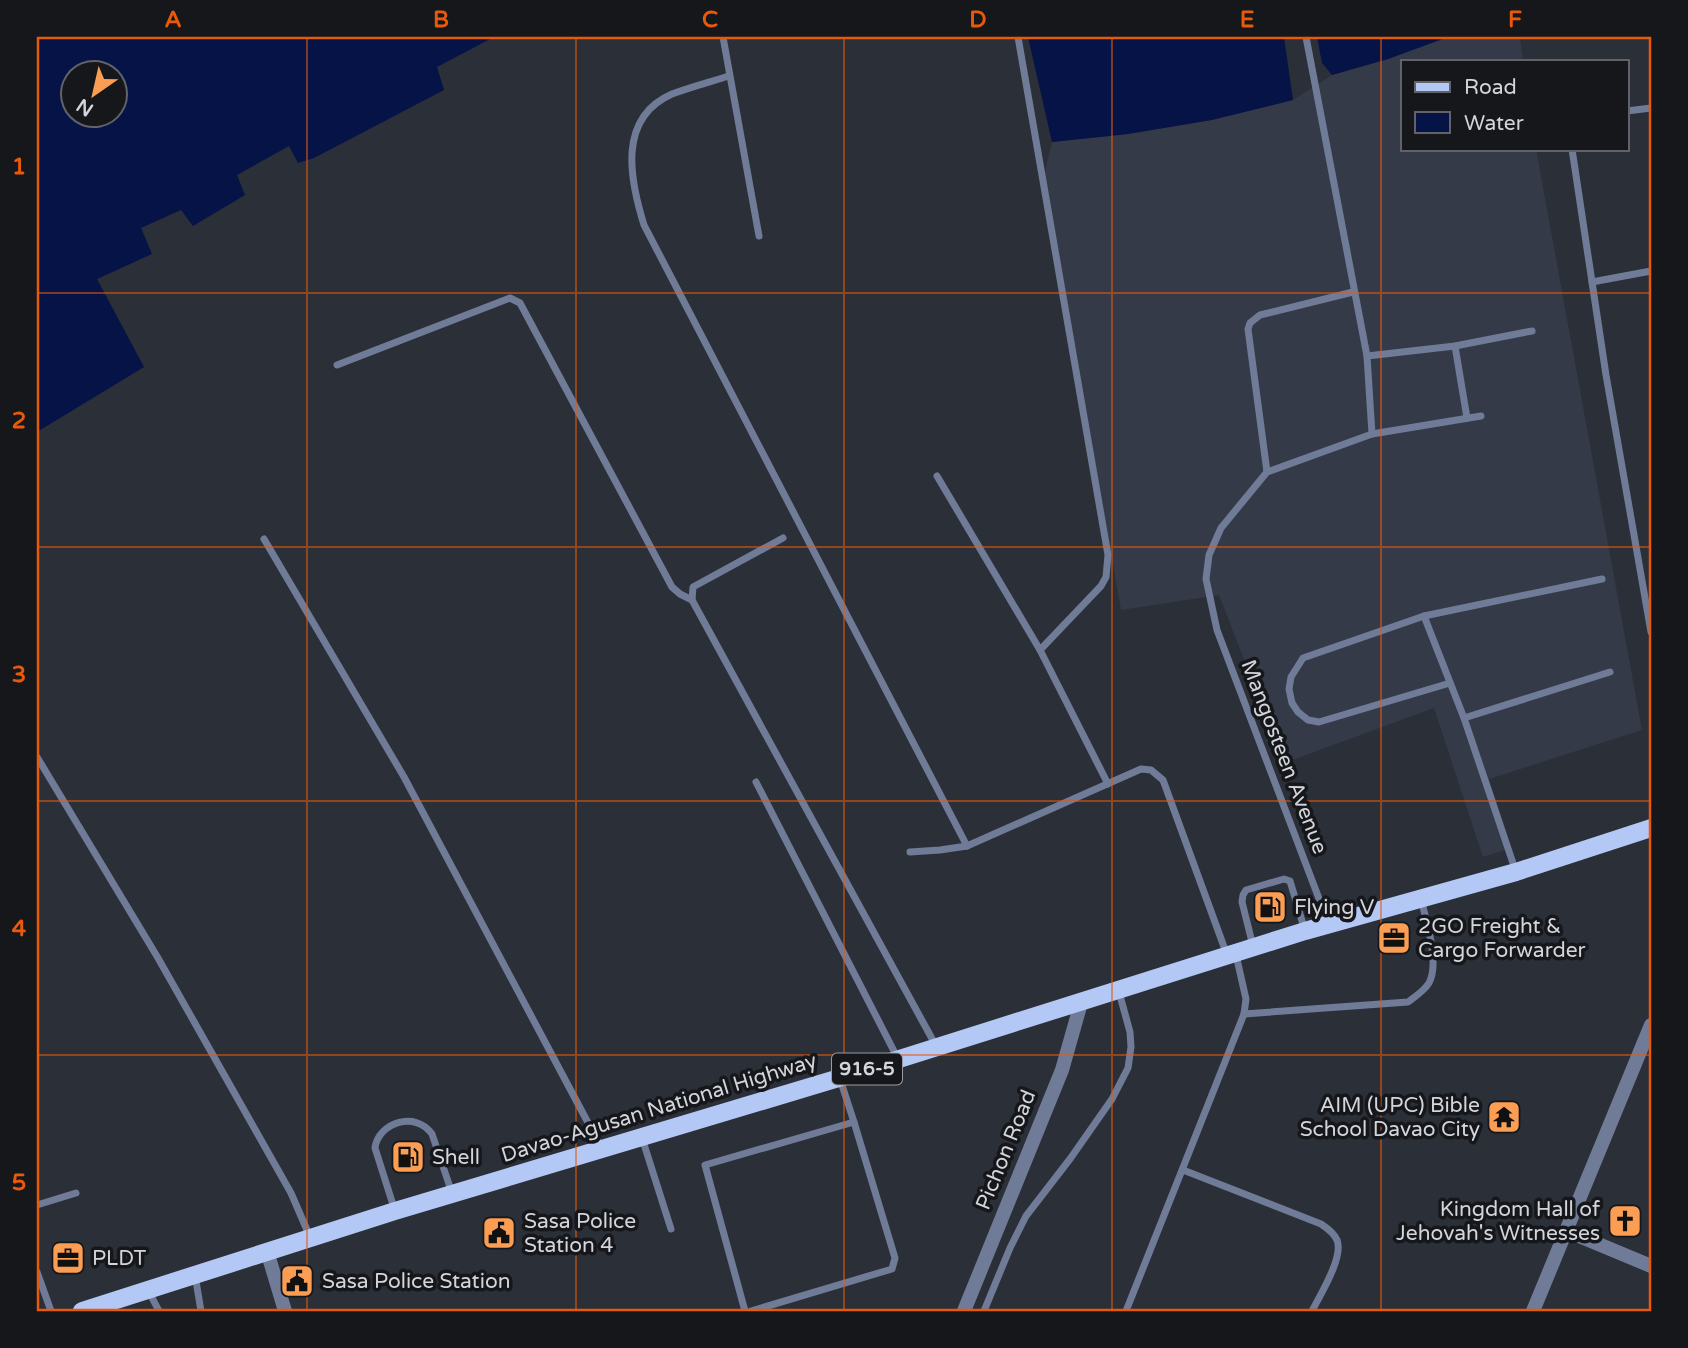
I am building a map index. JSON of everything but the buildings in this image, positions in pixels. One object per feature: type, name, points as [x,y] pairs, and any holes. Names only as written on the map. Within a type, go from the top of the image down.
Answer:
[{"type":"main road","name":"Davao-Agusan National Highway","points":[[82,1311],[452,1193],[839,1078],[1305,931],[1516,872],[1651,828]]},
{"type":"street","name":"Pichon Road","points":[[964,1311],[1062,1070],[1081,1003]]},
{"type":"street","points":[[1533,1311],[1651,1025]]},
{"type":"street","points":[[1567,1231],[1651,1266]]},
{"type":"street","points":[[267,1251],[285,1311]]},
{"type":"lane","points":[[723,37],[759,236]]},
{"type":"lane","points":[[1018,37],[1108,555],[1106,577],[1101,586],[1040,650]]},
{"type":"lane","points":[[1306,37],[1367,356],[1371,434]]},
{"type":"lane","points":[[729,76],[670,95],[651,108],[639,122],[632,144],[636,200],[653,246],[967,846]]},
{"type":"lane","points":[[1628,111],[1651,108]]},
{"type":"lane","points":[[1572,150],[1606,374],[1651,632]]},
{"type":"lane","points":[[1592,282],[1651,271]]},
{"type":"lane","points":[[1353,292],[1260,315],[1250,323],[1248,329],[1267,472],[1371,434],[1481,416]]},
{"type":"lane","points":[[337,365],[510,298],[515,299],[672,587],[692,600]]},
{"type":"lane","points":[[1367,356],[1455,346],[1532,331]]},
{"type":"lane","points":[[1455,346],[1467,418]]},
{"type":"lane","name":"Mangosteen Avenue","points":[[1267,472],[1214,540],[1207,566],[1209,601],[1217,630],[1329,925]]},
{"type":"lane","points":[[937,476],[1040,650],[1108,784]]},
{"type":"lane","points":[[783,538],[692,587],[692,600],[936,1046]]},
{"type":"lane","points":[[264,539],[404,777],[602,1149]]},
{"type":"lane","points":[[1450,683],[1318,722],[1308,720],[1298,712],[1292,703],[1290,689],[1291,677],[1304,658],[1424,616],[1602,579]]},
{"type":"lane","points":[[1424,616],[1464,718],[1516,872]]},
{"type":"lane","points":[[1464,718],[1610,672]]},
{"type":"lane","points":[[37,757],[171,982],[291,1193],[310,1237]]},
{"type":"lane","points":[[910,852],[967,846],[1141,769],[1151,770],[1163,780],[1232,956],[1246,999],[1244,1014],[1126,1311]]},
{"type":"lane","points":[[756,782],[898,1058]]},
{"type":"lane","points":[[1254,948],[1242,902],[1242,895],[1246,890],[1284,879],[1290,881],[1305,931]]},
{"type":"lane","points":[[1244,1014],[1408,1002],[1421,993],[1429,982],[1434,967],[1421,899]]},
{"type":"lane","points":[[984,1311],[1010,1248],[1027,1216],[1112,1098],[1128,1068],[1130,1032],[1118,991]]},
{"type":"lane","points":[[751,1311],[892,1269],[895,1264],[839,1078]]},
{"type":"lane","points":[[395,1211],[375,1148],[376,1140],[389,1127],[409,1120],[417,1120],[432,1134],[452,1193]]},
{"type":"lane","points":[[746,1311],[705,1165],[854,1122]]},
{"type":"lane","points":[[642,1137],[671,1229]]},
{"type":"lane","points":[[1183,1170],[1321,1224],[1332,1233],[1338,1241],[1339,1250],[1312,1311]]},
{"type":"lane","points":[[37,1205],[76,1192]]},
{"type":"lane","points":[[37,1272],[51,1311]]},
{"type":"lane","points":[[195,1275],[201,1311]]},
{"type":"lane","points":[[147,1290],[159,1311]]},
{"type":"shaded area","points":[[1448,37],[1520,37],[1523,60],[1401,60],[1401,150],[1536,150],[1642,730],[1489,779],[1511,848],[1483,857],[1434,708],[1284,763],[1219,595],[1121,610],[1044,176],[1052,142],[1128,134],[1211,120],[1293,100],[1332,75],[1388,59]]},
{"type":"water","points":[[37,37],[494,37],[437,67],[444,90],[314,158],[298,163],[289,146],[237,175],[245,195],[193,226],[181,210],[141,228],[152,254],[97,279],[144,367],[37,432]]},
{"type":"water","points":[[1028,37],[1284,37],[1293,100],[1212,120],[1128,134],[1052,142]]},
{"type":"water","points":[[1317,37],[1448,37],[1388,59],[1332,75],[1322,63]]},
{"type":"place","name":"Flying V","points":[[1270,907]]},
{"type":"place","name":"2GO Freight & Cargo Forwarder","points":[[1394,938]]},
{"type":"place","name":"AIM (UPC) Bible School Davao City","points":[[1504,1117]]},
{"type":"place","name":"Shell","points":[[408,1157]]},
{"type":"place","name":"Kingdom Hall of Jehovah's Witnesses","points":[[1625,1221]]},
{"type":"place","name":"Sasa Police Station 4","points":[[499,1233]]},
{"type":"place","name":"PLDT","points":[[68,1258]]},
{"type":"place","name":"Sasa Police Station","points":[[297,1281]]}]
